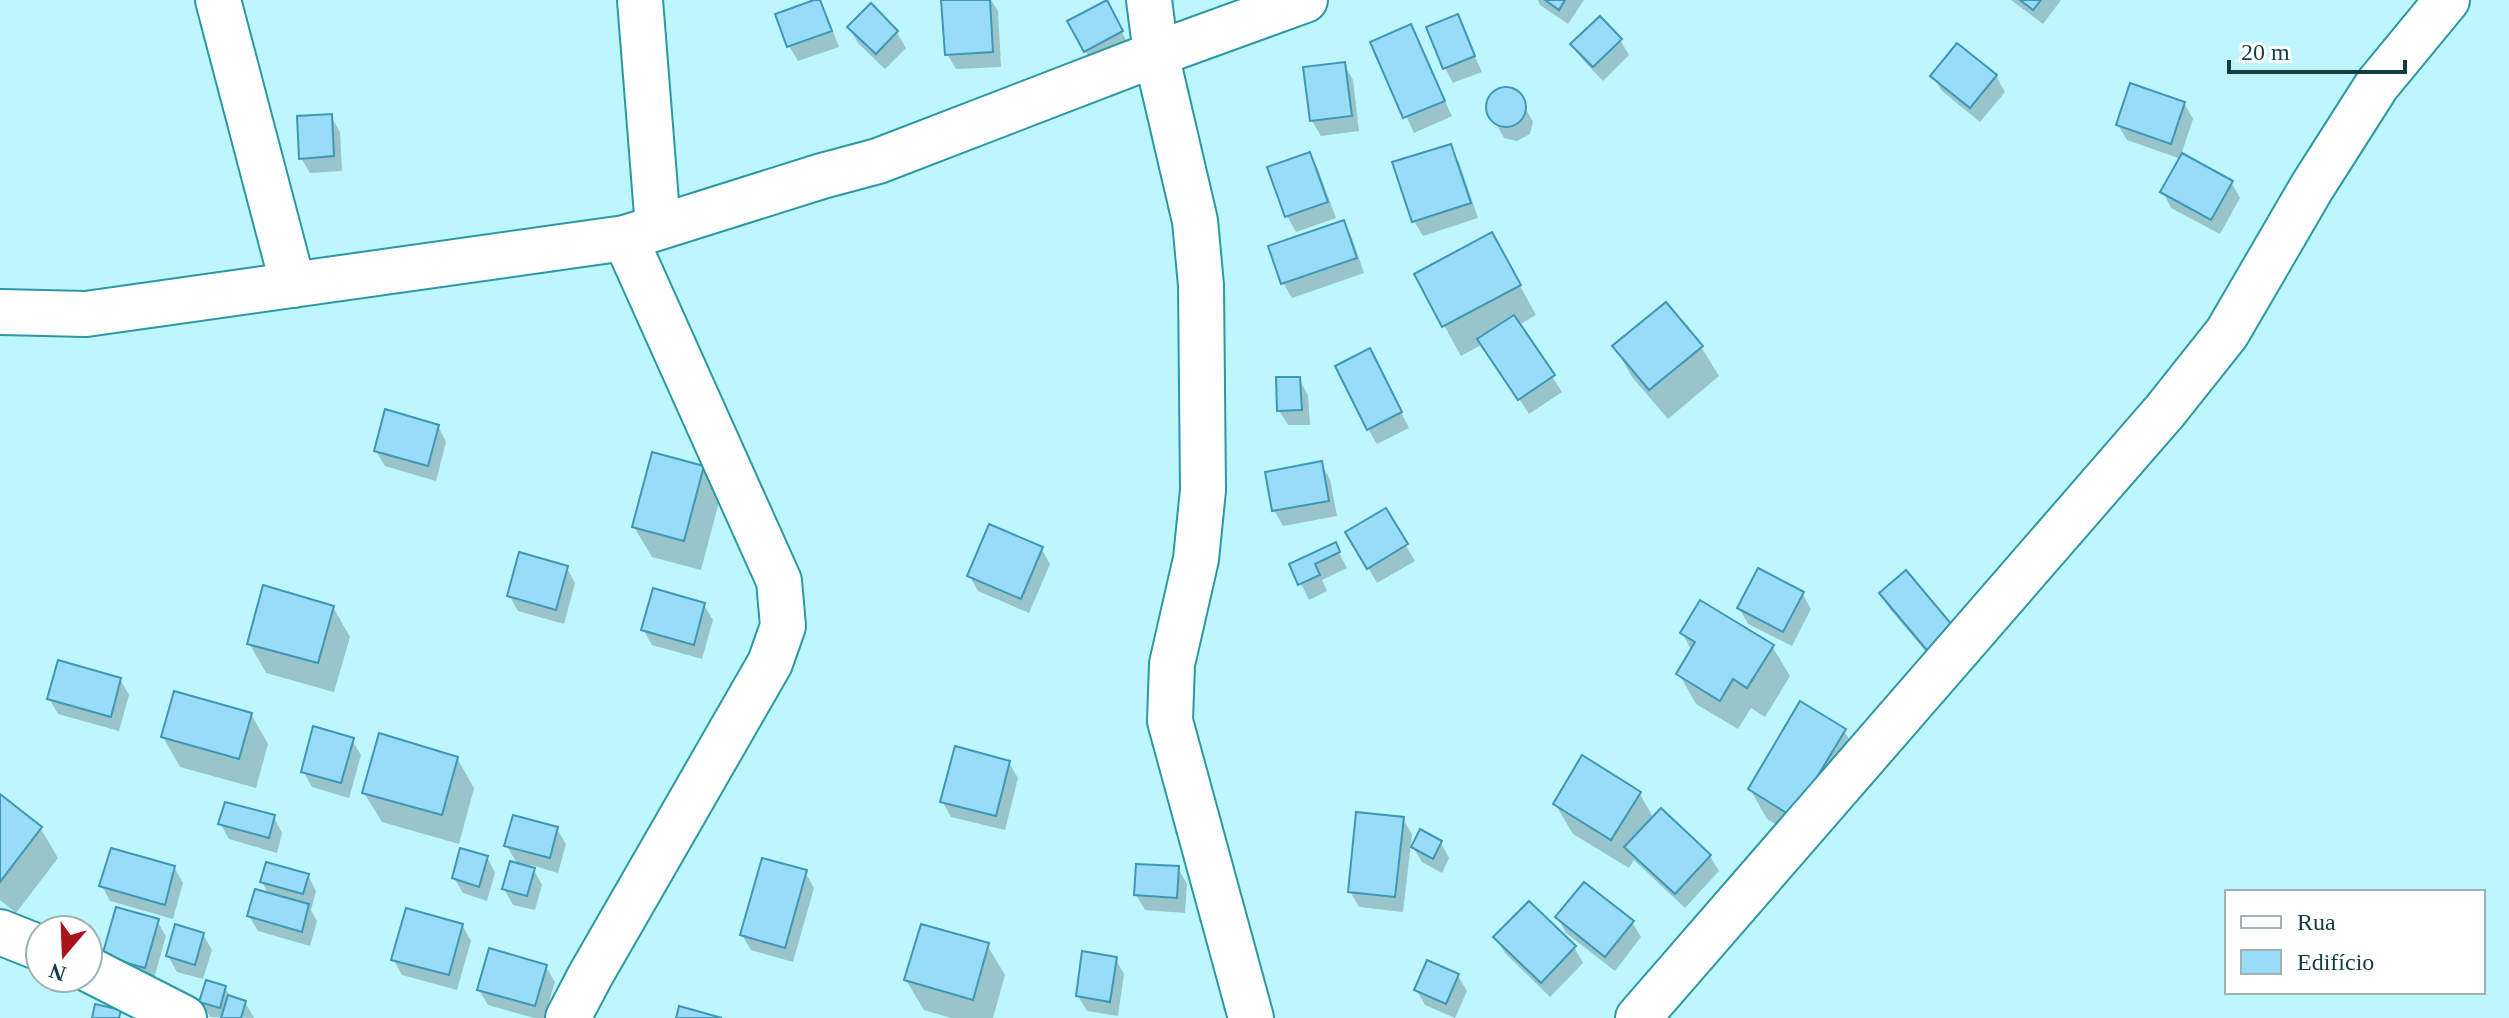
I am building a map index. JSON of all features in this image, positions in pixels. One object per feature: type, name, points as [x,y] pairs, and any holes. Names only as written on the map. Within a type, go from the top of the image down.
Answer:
[{"type":"street","points":[[218,0],[293,285]]},
{"type":"street","points":[[568,1018],[770,663],[783,626],[779,581],[642,233],[640,0]]},
{"type":"street","points":[[1149,0],[1156,54],[1195,221],[1201,285],[1203,490],[1196,559],[1172,664],[1170,721],[1251,1018]]},
{"type":"street","points":[[0,312],[86,314],[642,233],[878,161],[1305,0]]},
{"type":"street","points":[[1638,1018],[2165,411],[2227,333],[2312,187],[2377,85],[2447,0]]},
{"type":"street","points":[[0,932],[24,942]]},
{"type":"street","points":[[104,977],[184,1018]]},
{"type":"building","points":[[820,0],[832,31],[787,47],[775,14]]},
{"type":"building","points":[[941,0],[990,0],[993,52],[945,55]]},
{"type":"building","points":[[1107,0],[1123,31],[1084,52],[1067,21]]},
{"type":"building","points":[[1545,0],[1565,0],[1559,10]]},
{"type":"building","points":[[2020,0],[2041,0],[2033,10]]},
{"type":"building","points":[[871,3],[898,31],[876,54],[847,27]]},
{"type":"building","points":[[1458,14],[1475,56],[1443,69],[1426,27]]},
{"type":"building","points":[[1600,16],[1622,39],[1593,67],[1570,44]]},
{"type":"building","points":[[1411,24],[1445,101],[1403,118],[1370,42]]},
{"type":"building","points":[[1957,43],[1997,75],[1970,108],[1930,76]]},
{"type":"building","points":[[1345,62],[1352,116],[1310,121],[1303,67]]},
{"type":"building","points":[[2130,83],[2185,102],[2171,144],[2116,125]]},
{"type":"building","points":[[1506,87],[1520,93],[1526,107],[1520,121],[1506,127],[1492,121],[1486,107],[1492,93]]},
{"type":"building","points":[[332,114],[334,156],[299,159],[297,116]]},
{"type":"building","points":[[1451,144],[1471,203],[1412,222],[1392,162]]},
{"type":"building","points":[[1310,152],[1328,202],[1285,217],[1267,167]]},
{"type":"building","points":[[2182,153],[2233,181],[2211,220],[2160,192]]},
{"type":"building","points":[[1344,220],[1357,258],[1281,284],[1268,246]]},
{"type":"building","points":[[1492,232],[1521,285],[1442,327],[1414,274]]},
{"type":"building","points":[[1666,302],[1703,346],[1649,390],[1612,346]]},
{"type":"building","points":[[1514,315],[1555,375],[1518,400],[1477,339]]},
{"type":"building","points":[[1370,348],[1402,412],[1367,430],[1335,366]]},
{"type":"building","points":[[1276,377],[1300,377],[1302,410],[1277,411]]},
{"type":"building","points":[[385,409],[439,425],[428,466],[374,451]]},
{"type":"building","points":[[652,452],[704,466],[684,541],[632,527]]},
{"type":"building","points":[[1322,461],[1329,501],[1272,511],[1265,472]]},
{"type":"building","points":[[1386,508],[1408,544],[1367,569],[1345,532]]},
{"type":"building","points":[[989,524],[1043,547],[1021,599],[967,576]]},
{"type":"building","points":[[1336,542],[1340,552],[1315,564],[1320,575],[1298,585],[1289,564]]},
{"type":"building","points":[[519,552],[568,566],[556,610],[507,596]]},
{"type":"building","points":[[1758,568],[1804,592],[1783,632],[1737,608]]},
{"type":"building","points":[[1906,570],[1958,632],[1930,654],[1879,593]]},
{"type":"building","points":[[263,585],[334,606],[318,663],[247,644]]},
{"type":"building","points":[[653,588],[705,603],[694,645],[641,630]]},
{"type":"building","points":[[1700,600],[1774,645],[1747,688],[1733,679],[1720,701],[1676,674],[1695,642],[1680,633]]},
{"type":"building","points":[[58,660],[121,678],[111,717],[47,699]]},
{"type":"building","points":[[174,691],[252,713],[239,759],[161,737]]},
{"type":"building","points":[[1800,701],[1846,729],[1793,817],[1748,789]]},
{"type":"building","points":[[313,726],[354,738],[341,783],[301,772]]},
{"type":"building","points":[[379,733],[458,757],[442,815],[362,793]]},
{"type":"building","points":[[955,746],[1010,761],[996,816],[940,802]]},
{"type":"building","points":[[1582,755],[1641,792],[1611,840],[1553,804]]},
{"type":"building","points":[[0,794],[42,827],[0,882]]},
{"type":"building","points":[[225,802],[275,815],[269,838],[218,824]]},
{"type":"building","points":[[1661,808],[1711,855],[1675,894],[1624,847]]},
{"type":"building","points":[[1356,812],[1404,817],[1395,897],[1348,892]]},
{"type":"building","points":[[513,815],[558,827],[550,858],[504,846]]},
{"type":"building","points":[[1420,829],[1442,841],[1433,859],[1411,847]]},
{"type":"building","points":[[111,848],[175,866],[165,905],[99,886]]},
{"type":"building","points":[[460,848],[488,856],[479,887],[452,878]]},
{"type":"building","points":[[762,858],[807,870],[785,948],[740,935]]},
{"type":"building","points":[[510,861],[535,868],[527,896],[502,889]]},
{"type":"building","points":[[266,862],[309,874],[303,894],[260,882]]},
{"type":"building","points":[[1136,864],[1179,866],[1177,898],[1134,895]]},
{"type":"building","points":[[1584,882],[1634,921],[1605,957],[1555,917]]},
{"type":"building","points":[[255,889],[309,904],[302,932],[247,916]]},
{"type":"building","points":[[1529,901],[1576,946],[1541,983],[1493,937]]},
{"type":"building","points":[[116,907],[159,919],[145,968],[104,957]]},
{"type":"building","points":[[406,908],[463,924],[449,975],[391,960]]},
{"type":"building","points":[[175,924],[204,933],[195,965],[166,956]]},
{"type":"building","points":[[921,924],[989,943],[973,1000],[904,980]]},
{"type":"building","points":[[489,948],[547,965],[535,1006],[477,990]]},
{"type":"building","points":[[1082,951],[1117,957],[1110,1002],[1076,996]]},
{"type":"building","points":[[1427,960],[1459,974],[1446,1004],[1414,990]]},
{"type":"building","points":[[206,980],[226,986],[220,1008],[199,1002]]},
{"type":"building","points":[[228,995],[246,1001],[241,1018],[221,1018]]},
{"type":"building","points":[[95,1004],[121,1010],[119,1018],[92,1018]]},
{"type":"building","points":[[679,1006],[722,1018],[676,1018]]}]
